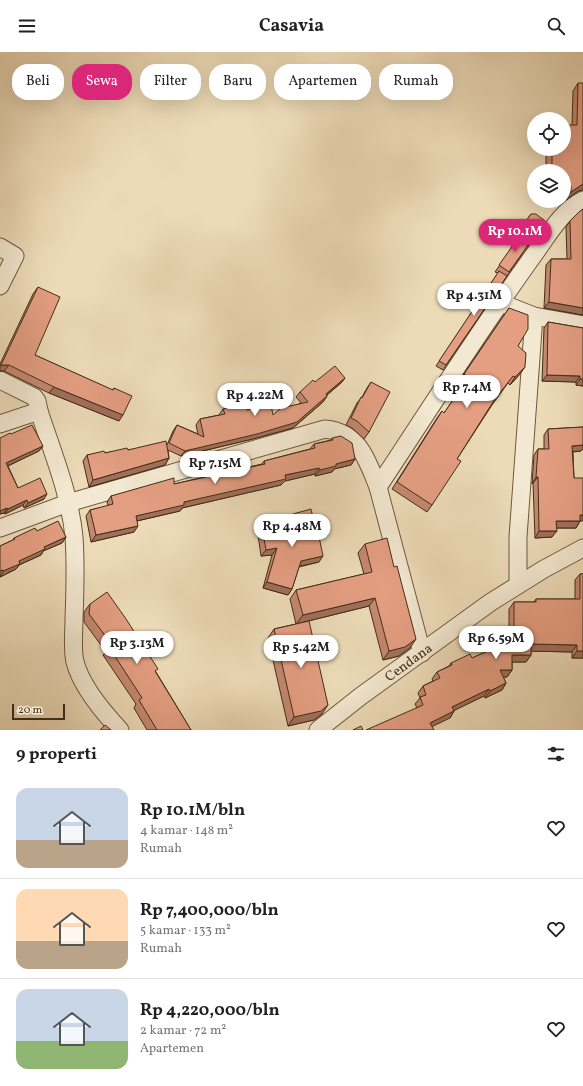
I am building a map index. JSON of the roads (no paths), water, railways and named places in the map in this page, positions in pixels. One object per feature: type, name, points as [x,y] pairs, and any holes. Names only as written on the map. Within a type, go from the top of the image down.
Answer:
[{"type":"street","points":[[378,487],[501,303],[559,221],[574,206],[583,200]]},
{"type":"street","points":[[0,247],[15,256],[0,286]]},
{"type":"street","points":[[501,303],[534,316],[583,325]]},
{"type":"street","points":[[518,585],[518,537],[534,316]]},
{"type":"street","points":[[0,380],[34,397],[37,401],[68,503],[74,536],[75,661],[84,683],[120,730]]},
{"type":"street","points":[[0,424],[39,411]]},
{"type":"street","points":[[0,528],[68,503],[325,429],[334,430],[340,432],[355,442],[362,451],[378,487],[422,653]]},
{"type":"street","name":"Cendana","points":[[318,730],[361,696],[491,602],[583,548]]}]
